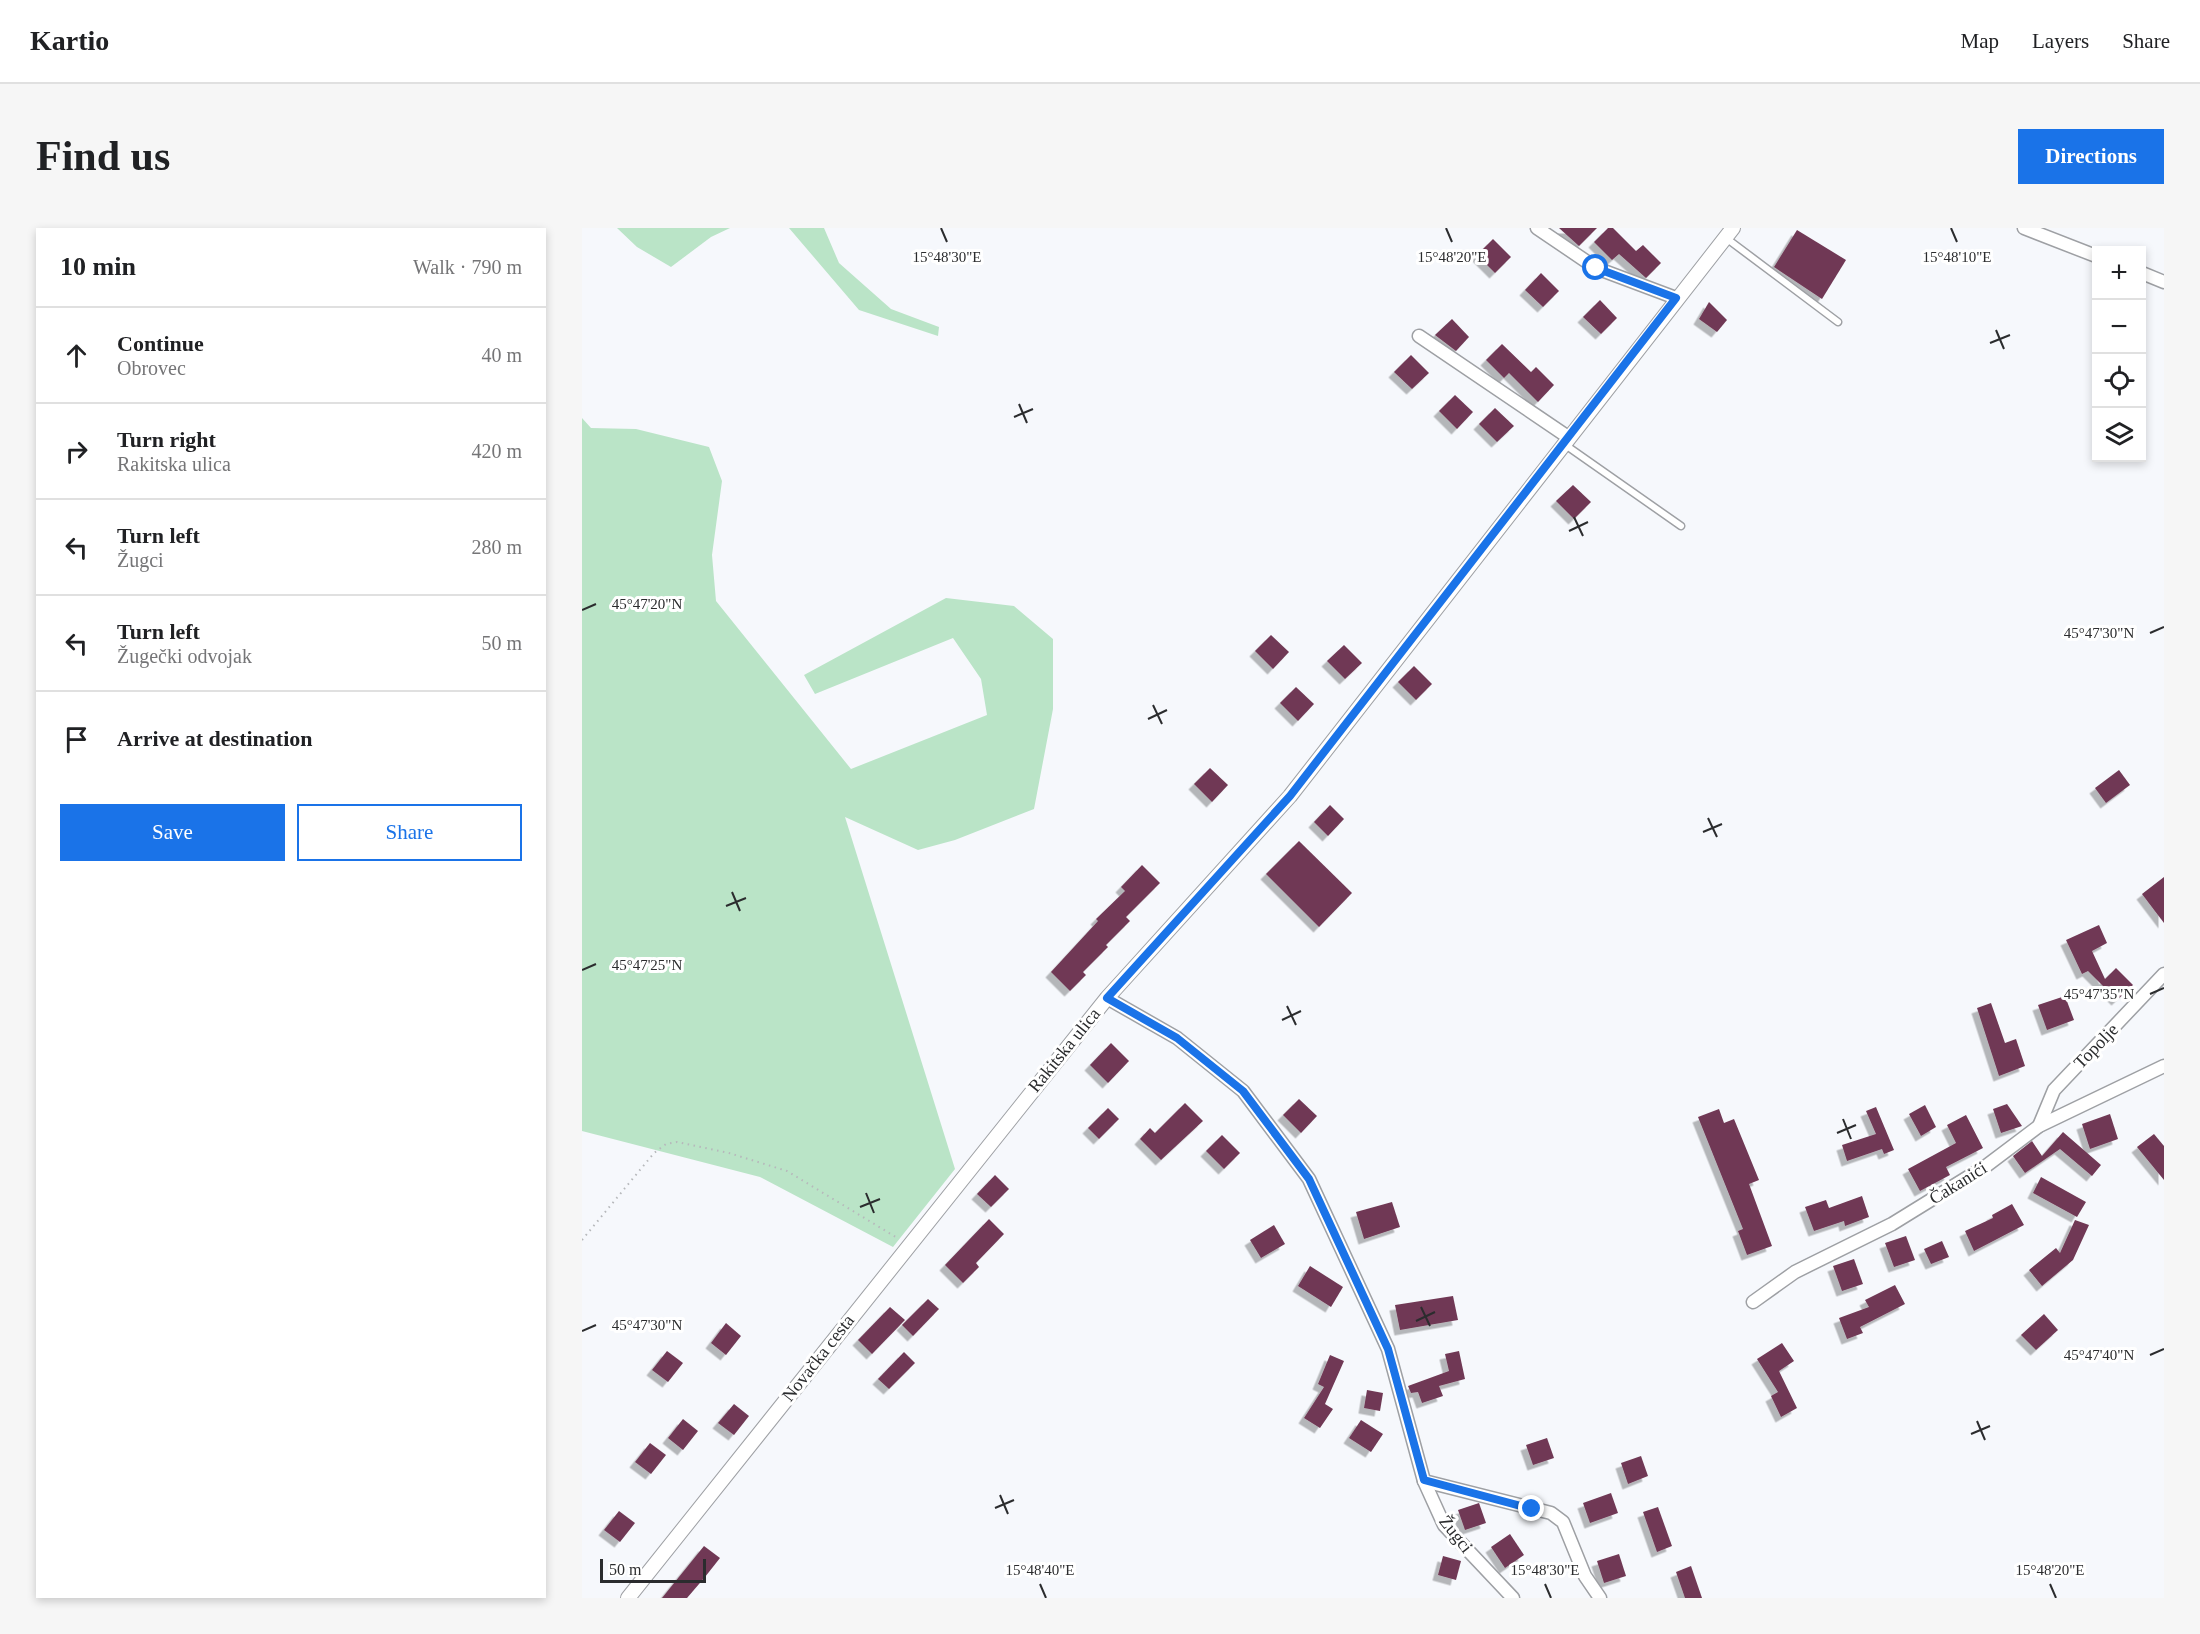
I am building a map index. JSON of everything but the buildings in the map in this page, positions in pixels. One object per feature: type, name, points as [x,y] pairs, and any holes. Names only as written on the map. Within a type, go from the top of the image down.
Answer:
[{"type":"street","points":[[1537,228],[1596,268],[1676,298]]},
{"type":"street","points":[[2024,228],[2092,254]]},
{"type":"street","name":"Rakitska ulica","points":[[1009,1119],[1107,998],[1290,796],[1676,298],[1729,233]]},
{"type":"street","points":[[2146,275],[2164,282]]},
{"type":"street","points":[[1419,336],[1566,441]]},
{"type":"street","name":"Topolje","points":[[2039,1126],[2054,1090],[2164,974]]},
{"type":"street","name":"Žugci","points":[[1107,998],[1177,1038],[1243,1091],[1309,1179],[1388,1349],[1424,1480],[1444,1525],[1513,1598]]},
{"type":"street","name":"Čakanići","points":[[1753,1302],[1795,1272],[1892,1224],[1986,1166],[2039,1126],[2164,1066]]},
{"type":"street","name":"Novačka cesta","points":[[628,1598],[1009,1119]]},
{"type":"street","points":[[1424,1480],[1551,1513],[1563,1521],[1585,1576],[1600,1598]]},
{"type":"lane","points":[[1729,233],[1838,322]]},
{"type":"lane","points":[[1566,441],[1681,526]]},
{"type":"path","points":[[582,1240],[654,1153],[666,1144],[677,1142],[729,1153],[787,1171],[908,1245]]},
{"type":"green space","points":[[617,228],[730,228],[711,237],[671,267],[637,247]]},
{"type":"green space","points":[[789,228],[824,228],[839,263],[891,309],[939,327],[938,336],[859,310]]},
{"type":"green space","points":[[582,418],[591,428],[636,429],[709,447],[722,481],[712,555],[716,601],[851,769],[987,715],[981,679],[953,638],[815,694],[804,675],[946,598],[1014,606],[1053,639],[1053,709],[1034,809],[955,840],[918,850],[845,817],[955,1169],[893,1247],[760,1177],[582,1131]]},
{"type":"route","points":[[1532,1509],[1424,1480],[1388,1349],[1309,1179],[1243,1091],[1177,1038],[1107,998],[1290,796],[1676,298],[1596,268]]}]
